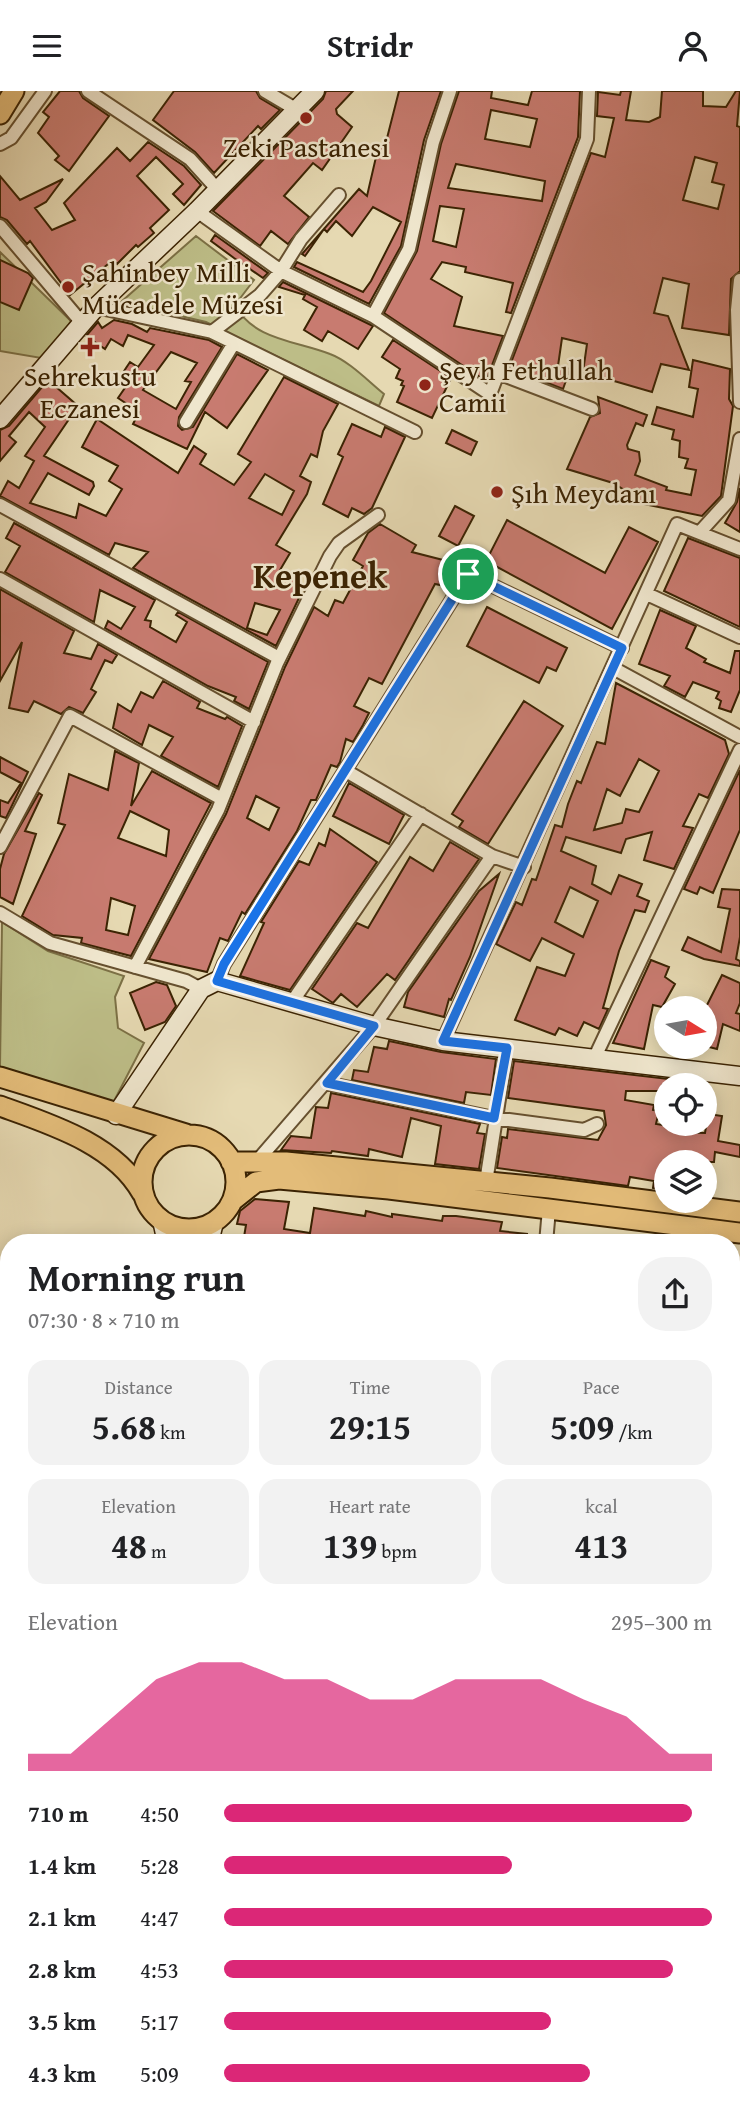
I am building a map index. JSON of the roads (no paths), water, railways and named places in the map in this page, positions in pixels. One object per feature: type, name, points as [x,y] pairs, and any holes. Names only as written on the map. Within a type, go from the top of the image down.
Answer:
[{"type":"main road","points":[[0,114],[14,91]]},
{"type":"main road","points":[[0,1077],[116,1115],[213,1142],[231,1162],[235,1175],[232,1201]]},
{"type":"main road","points":[[0,1106],[51,1124],[88,1143],[130,1172],[144,1197],[162,1220],[187,1229],[214,1221],[232,1201],[256,1182],[279,1179],[389,1189],[740,1233]]},
{"type":"main road","points":[[144,1197],[144,1168],[150,1155],[172,1137],[187,1134]]},
{"type":"main road","points":[[231,1162],[258,1160],[486,1182],[740,1212]]},
{"type":"street","points":[[0,143],[11,138],[45,91]]},
{"type":"street","points":[[88,91],[190,159],[218,190]]},
{"type":"street","points":[[265,91],[297,110]]},
{"type":"street","points":[[0,419],[96,307],[197,211],[315,91]]},
{"type":"street","points":[[373,316],[409,249],[433,142],[450,91]]},
{"type":"street","points":[[197,211],[281,271],[373,316],[490,394],[587,139],[589,91]]},
{"type":"street","points":[[212,332],[260,296],[281,271],[301,239],[339,195]]},
{"type":"street","points":[[0,226],[82,323]]},
{"type":"street","points":[[740,280],[740,402]]},
{"type":"street","points":[[96,307],[212,332],[415,432]]},
{"type":"street","points":[[186,422],[234,343]]},
{"type":"street","points":[[498,373],[592,409]]},
{"type":"street","points":[[700,532],[729,500],[740,439]]},
{"type":"street","points":[[0,505],[279,658]]},
{"type":"street","points":[[135,967],[222,799],[279,658],[330,556],[339,544],[378,515]]},
{"type":"street","points":[[443,1041],[677,524],[740,548]]},
{"type":"street","points":[[116,1115],[224,964],[471,568],[622,648]]},
{"type":"street","points":[[0,579],[254,722]]},
{"type":"street","points":[[647,594],[740,638]]},
{"type":"street","points":[[613,668],[740,737]]},
{"type":"street","points":[[0,847],[70,716],[222,799]]},
{"type":"street","points":[[594,1059],[740,750]]},
{"type":"street","points":[[346,771],[492,856],[524,866]]},
{"type":"street","points":[[292,1002],[421,814]]},
{"type":"street","points":[[258,1160],[374,1026],[492,856]]},
{"type":"street","points":[[0,913],[50,943],[187,981],[292,1002],[374,1026],[443,1041],[739,1073]]},
{"type":"street","points":[[486,1182],[507,1048]]},
{"type":"street","points":[[327,1083],[494,1118],[584,1130],[597,1124]]},
{"type":"street","points":[[547,1234],[549,1209]]},
{"type":"street","points":[[162,1220],[165,1234]]},
{"type":"street","points":[[211,1234],[214,1221]]},
{"type":"place","name":"Zeki Pastanesi","points":[[306,118]]},
{"type":"place","name":"Şahinbey Milli Mücadele Müzesi","points":[[68,287]]},
{"type":"place","name":"Sehrekustu Eczanesi","points":[[90,347]]},
{"type":"place","name":"Şeyh Fethullah Camii","points":[[425,385]]},
{"type":"place","name":"Şıh Meydanı","points":[[497,492]]},
{"type":"district","name":"Kepenek","points":[[320,575]]}]
